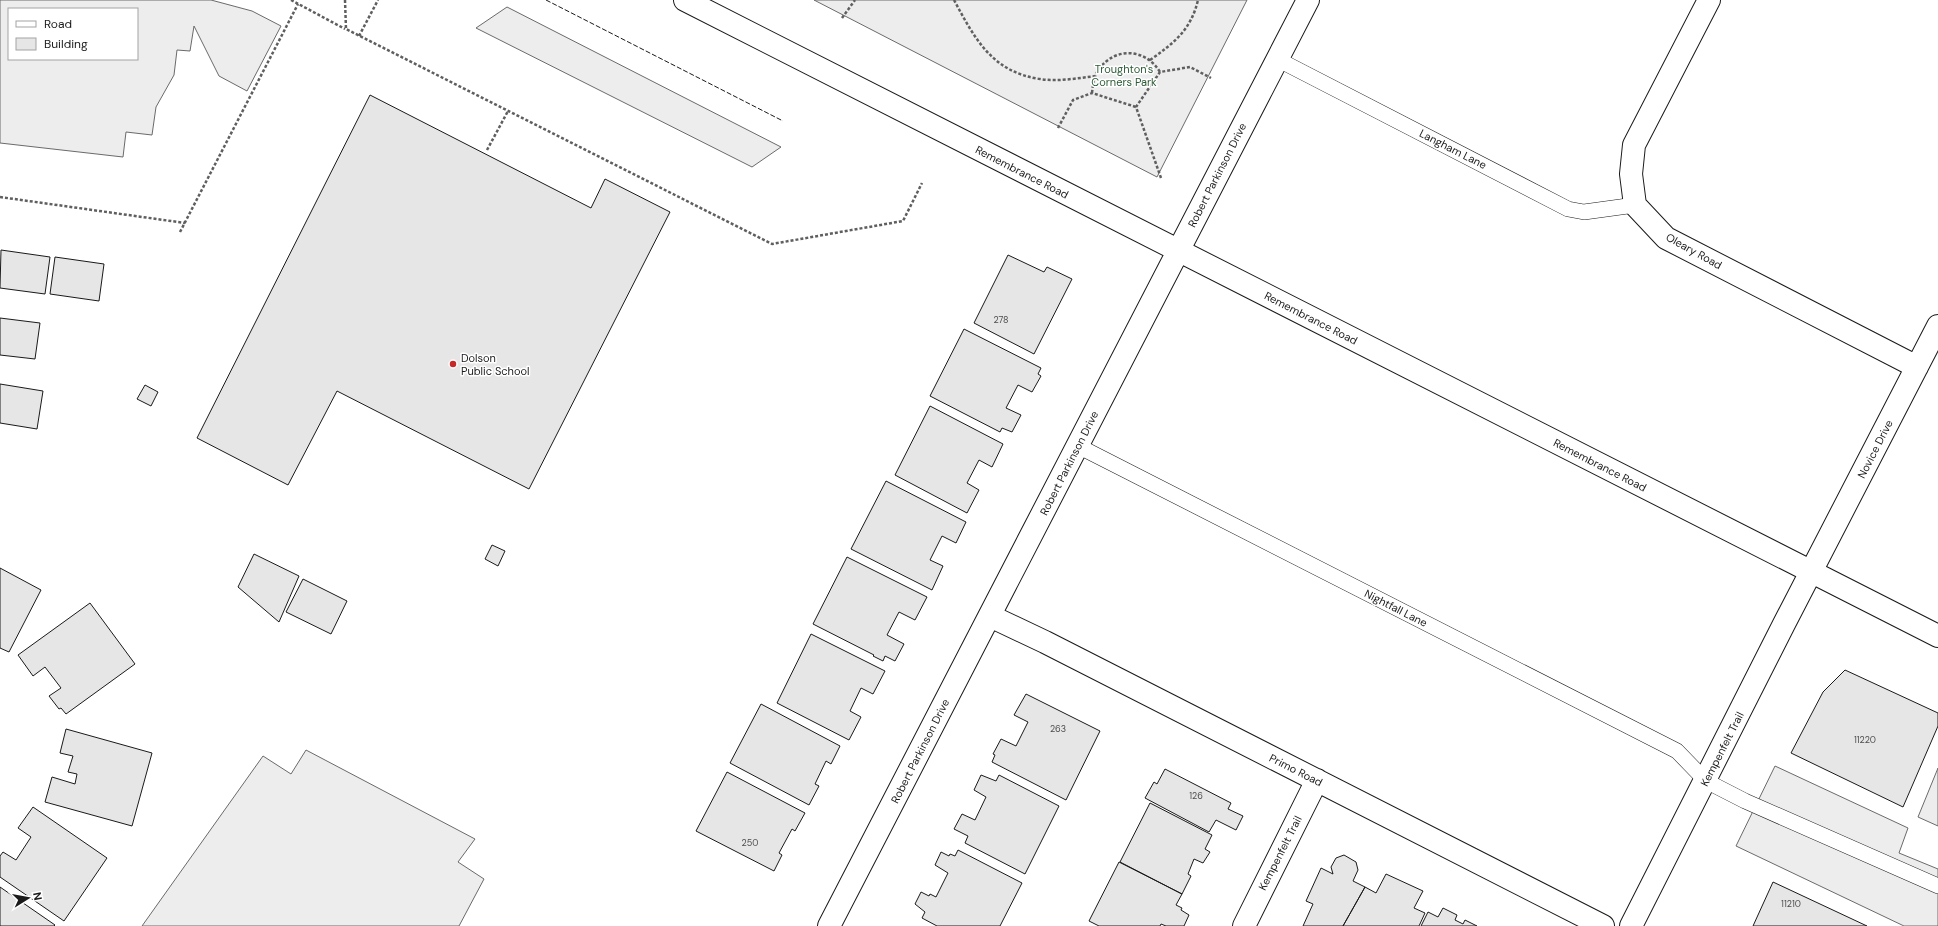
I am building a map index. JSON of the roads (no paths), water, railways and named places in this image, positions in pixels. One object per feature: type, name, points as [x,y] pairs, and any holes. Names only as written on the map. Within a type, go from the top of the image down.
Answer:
[{"type":"street","name":"Remembrance Road","points":[[685,0],[1938,636]]},
{"type":"street","name":"Robert Parkinson Drive","points":[[829,926],[1308,0]]},
{"type":"street","points":[[1635,205],[1631,174],[1634,145],[1709,0]]},
{"type":"street","name":"Oleary Road","points":[[1635,205],[1666,238],[1917,367]]},
{"type":"street","name":"Novice Drive","points":[[1811,572],[1938,326]]},
{"type":"street","name":"Kempenfelt Trail","points":[[1631,926],[1811,572]]},
{"type":"street","name":"Primo Road","points":[[990,616],[1317,780],[1603,926]]},
{"type":"street","name":"Kempenfelt Trail","points":[[1244,926],[1317,780]]},
{"type":"lane","name":"Langham Lane","points":[[1277,59],[1568,209],[1584,212],[1635,205]]},
{"type":"lane","name":"Nightfall Lane","points":[[1078,446],[1677,751],[1706,780],[1745,801],[1938,886]]},
{"type":"place","name":"Dolson Public School","points":[[453,364]]},
{"type":"park label","name":"Troughton's Corners Park","points":[[1124,75]]}]
